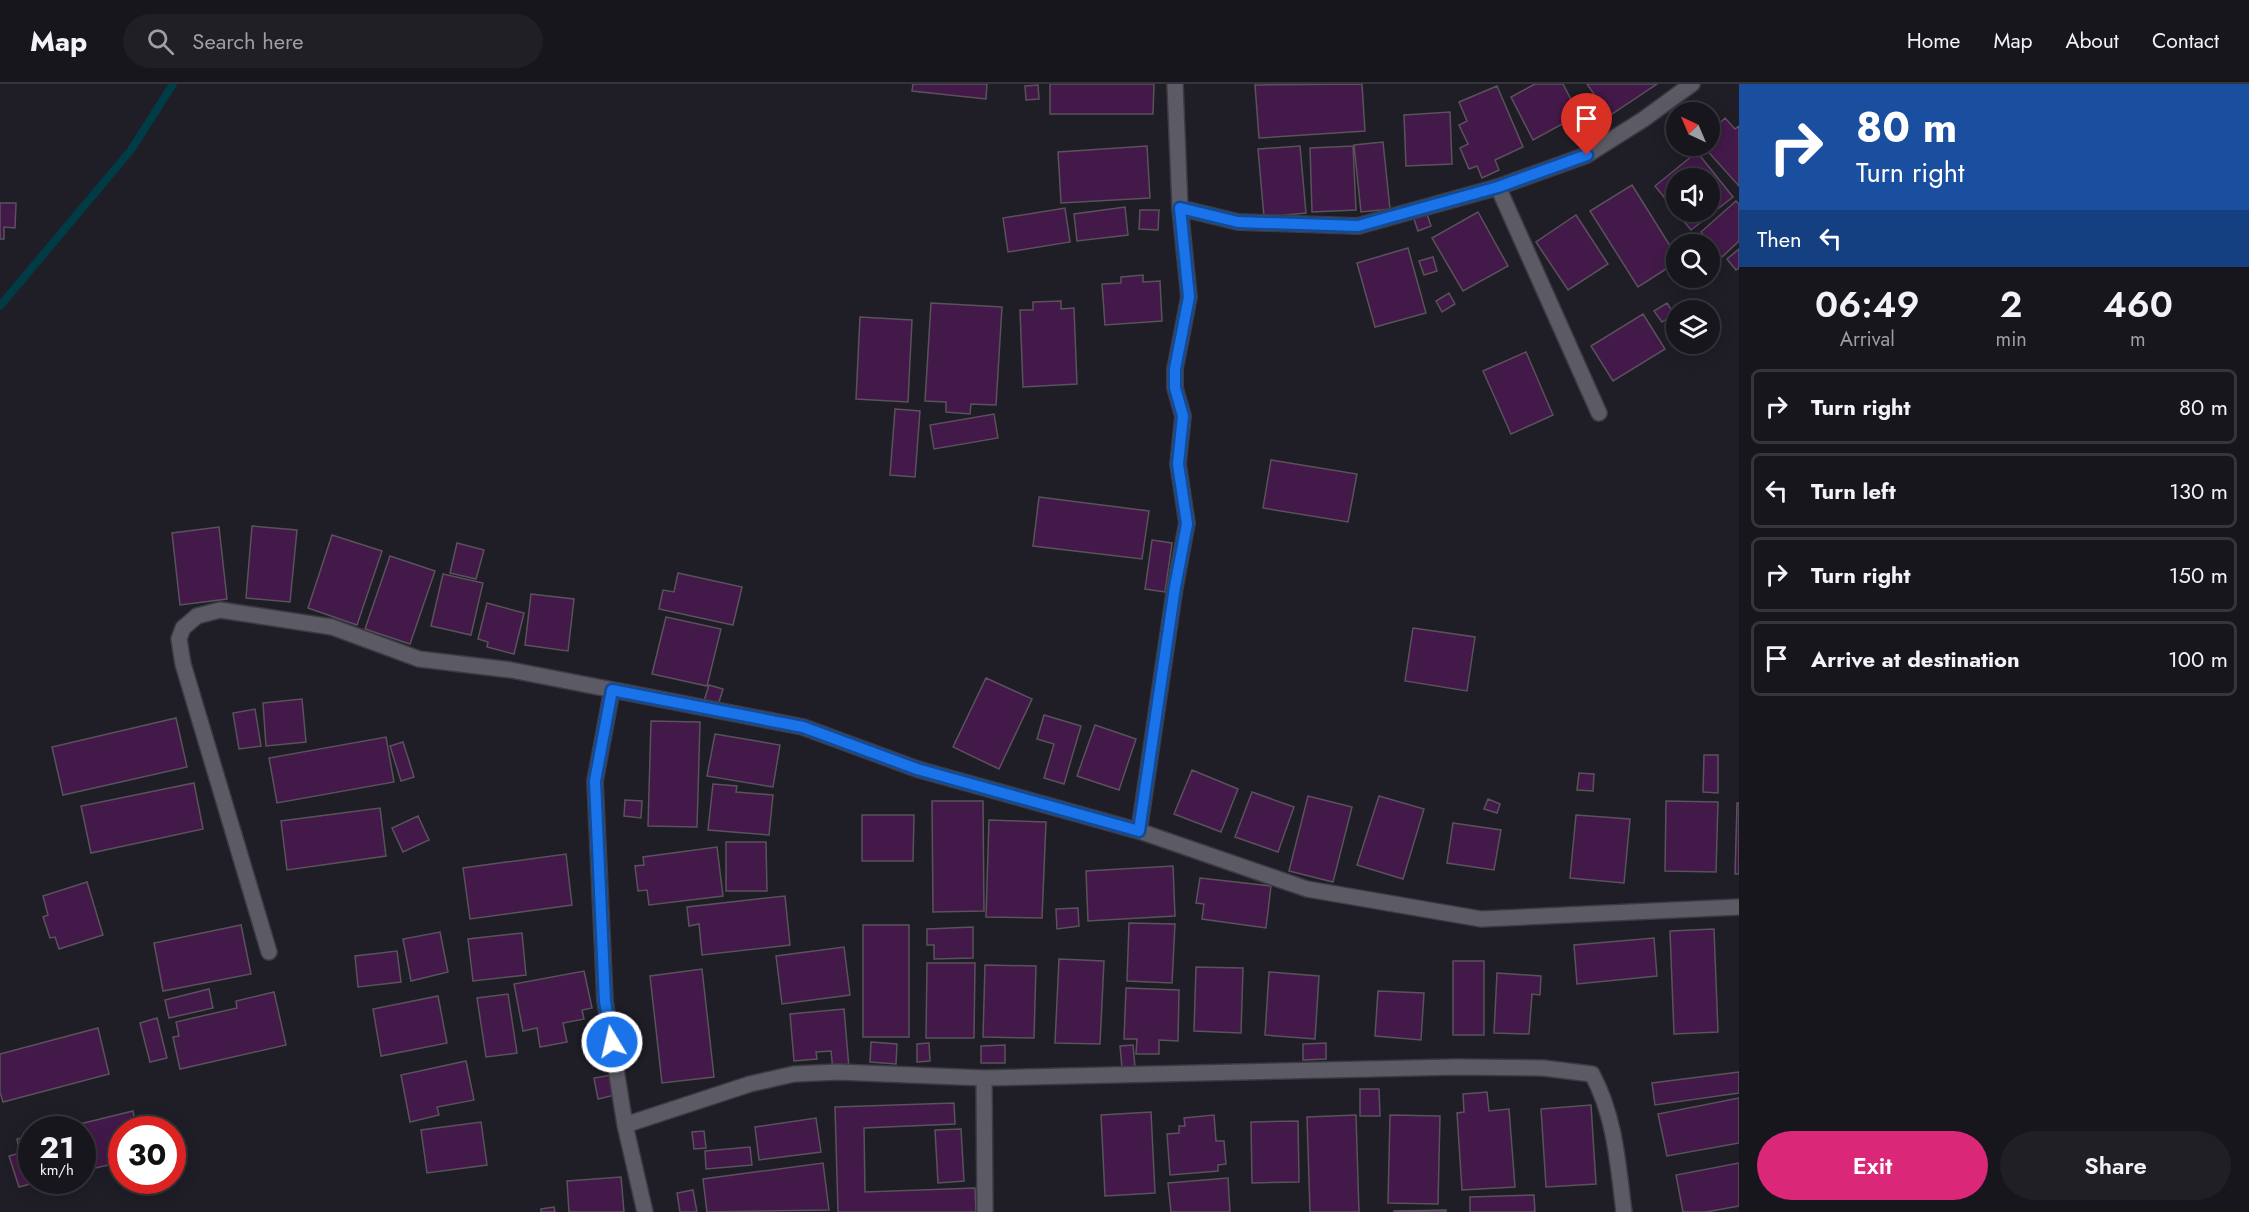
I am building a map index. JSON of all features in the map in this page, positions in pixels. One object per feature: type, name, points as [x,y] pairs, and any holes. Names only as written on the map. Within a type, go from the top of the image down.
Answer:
[{"type":"street","points":[[1139,831],[1175,587],[1187,524],[1178,464],[1183,416],[1175,388],[1175,369],[1189,297],[1180,208],[1175,84]]},
{"type":"street","points":[[1180,208],[1238,222],[1358,226],[1498,187],[1587,155],[1644,119],[1692,84]]},
{"type":"street","points":[[1498,187],[1599,414]]},
{"type":"street","points":[[269,952],[183,664],[179,639],[183,628],[197,616],[220,610],[332,627],[419,659],[511,670],[803,727],[917,769],[1139,831],[1308,889],[1481,919],[1739,907]]},
{"type":"street","points":[[612,690],[595,781],[605,1001],[625,1125],[645,1212]]},
{"type":"street","points":[[625,1125],[750,1084],[794,1074],[838,1072],[984,1078],[1456,1067],[1543,1068],[1592,1074],[1604,1095],[1614,1137],[1624,1212]]},
{"type":"street","points":[[984,1078],[985,1212]]},
{"type":"building","points":[[913,84],[987,84],[986,99],[912,91]]},
{"type":"building","points":[[1050,84],[1154,84],[1153,114],[1050,114]]},
{"type":"building","points":[[1362,84],[1365,131],[1259,138],[1255,85]]},
{"type":"building","points":[[1535,84],[1563,84],[1579,115],[1533,140],[1511,97]]},
{"type":"building","points":[[1587,84],[1657,84],[1609,116]]},
{"type":"building","points":[[1038,85],[1039,99],[1026,100],[1025,86]]},
{"type":"building","points":[[1497,86],[1523,147],[1495,160],[1499,170],[1482,178],[1477,166],[1469,169],[1460,148],[1468,144],[1459,125],[1467,121],[1459,102]]},
{"type":"building","points":[[1450,112],[1452,164],[1406,166],[1404,115]]},
{"type":"building","points":[[1725,118],[1735,129],[1739,126],[1739,186],[1712,156],[1720,156],[1720,123]]},
{"type":"building","points":[[1383,142],[1390,209],[1361,212],[1354,145]]},
{"type":"building","points":[[1147,146],[1150,198],[1061,203],[1058,152]]},
{"type":"building","points":[[1300,146],[1306,213],[1264,217],[1258,149]]},
{"type":"building","points":[[1353,146],[1356,210],[1312,212],[1310,148]]},
{"type":"building","points":[[1692,156],[1700,156],[1710,168],[1677,168]]},
{"type":"building","points":[[1666,177],[1666,199],[1655,186]]},
{"type":"building","points":[[1720,181],[1733,197],[1720,207]]},
{"type":"building","points":[[1632,185],[1666,239],[1666,269],[1638,287],[1590,211]]},
{"type":"building","points":[[1736,201],[1739,204],[1739,241],[1722,257],[1720,234],[1703,234],[1701,232],[1712,222],[1720,222],[1720,215]]},
{"type":"building","points":[[0,203],[16,203],[15,228],[4,227],[4,239],[0,239]]},
{"type":"building","points":[[1125,207],[1128,235],[1077,241],[1074,214]]},
{"type":"building","points":[[1065,208],[1070,242],[1008,252],[1003,218]]},
{"type":"building","points":[[1140,210],[1159,210],[1158,230],[1139,229]]},
{"type":"building","points":[[1426,211],[1431,226],[1418,231],[1413,216]]},
{"type":"building","points":[[1478,212],[1508,266],[1463,291],[1432,238]]},
{"type":"building","points":[[1576,215],[1608,264],[1568,290],[1536,242]]},
{"type":"building","points":[[1684,222],[1701,222],[1691,230]]},
{"type":"building","points":[[1408,248],[1426,313],[1375,327],[1357,263]]},
{"type":"building","points":[[1739,249],[1739,268],[1736,270],[1727,259]]},
{"type":"building","points":[[1433,257],[1437,271],[1424,275],[1419,261]]},
{"type":"building","points":[[1143,275],[1143,282],[1160,281],[1162,321],[1105,325],[1102,284],[1121,283],[1121,277]]},
{"type":"building","points":[[1449,293],[1455,304],[1442,312],[1436,301]]},
{"type":"building","points":[[1061,301],[1061,309],[1074,308],[1077,384],[1023,387],[1020,310],[1033,310],[1033,302]]},
{"type":"building","points":[[931,303],[1002,307],[996,405],[971,404],[970,414],[946,412],[946,402],[925,401]]},
{"type":"building","points":[[1666,304],[1666,319],[1662,322],[1654,311]]},
{"type":"building","points":[[1643,314],[1665,349],[1613,381],[1591,346]]},
{"type":"building","points":[[860,317],[912,320],[908,402],[856,399]]},
{"type":"building","points":[[1526,352],[1553,415],[1511,434],[1483,371]]},
{"type":"building","points":[[895,409],[920,411],[915,477],[890,475]]},
{"type":"building","points":[[994,414],[998,438],[934,449],[930,425]]},
{"type":"building","points":[[1271,460],[1357,474],[1348,522],[1263,508]]},
{"type":"building","points":[[1039,497],[1149,511],[1142,559],[1033,546]]},
{"type":"building","points":[[252,526],[297,530],[290,602],[246,598]]},
{"type":"building","points":[[219,527],[227,599],[180,605],[172,533]]},
{"type":"building","points":[[332,535],[382,551],[357,625],[308,608]]},
{"type":"building","points":[[1152,540],[1172,543],[1165,592],[1145,589]]},
{"type":"building","points":[[457,543],[484,550],[476,579],[450,573]]},
{"type":"building","points":[[390,556],[435,571],[410,644],[365,629]]},
{"type":"building","points":[[678,573],[742,587],[733,625],[659,609],[663,590],[674,592]]},
{"type":"building","points":[[443,574],[483,583],[471,635],[431,626]]},
{"type":"building","points":[[531,594],[574,599],[568,651],[525,645]]},
{"type":"building","points":[[487,603],[524,613],[514,654],[487,647],[488,642],[478,639]]},
{"type":"building","points":[[666,617],[721,629],[707,686],[652,674]]},
{"type":"building","points":[[1413,628],[1475,637],[1467,691],[1405,681]]},
{"type":"building","points":[[986,678],[1032,699],[999,769],[953,747]]},
{"type":"building","points":[[709,685],[723,689],[718,705],[704,701]]},
{"type":"building","points":[[302,699],[306,742],[266,746],[263,703]]},
{"type":"building","points":[[255,709],[261,746],[239,749],[233,713]]},
{"type":"building","points":[[1044,715],[1081,726],[1064,784],[1044,778],[1054,744],[1037,739]]},
{"type":"building","points":[[176,718],[187,767],[63,795],[52,747]]},
{"type":"building","points":[[651,721],[700,722],[697,827],[648,826]]},
{"type":"building","points":[[1095,725],[1136,739],[1119,790],[1077,776]]},
{"type":"building","points":[[715,734],[780,745],[773,787],[707,776]]},
{"type":"building","points":[[386,737],[394,782],[277,803],[269,758]]},
{"type":"building","points":[[403,742],[414,777],[401,781],[390,746]]},
{"type":"building","points":[[1704,755],[1718,755],[1718,793],[1703,792]]},
{"type":"building","points":[[1192,770],[1238,789],[1221,832],[1174,814]]},
{"type":"building","points":[[1579,773],[1594,774],[1593,791],[1577,790]]},
{"type":"building","points":[[194,783],[203,829],[91,853],[81,806]]},
{"type":"building","points":[[713,784],[737,786],[736,792],[773,795],[769,835],[708,830]]},
{"type":"building","points":[[1252,792],[1294,807],[1278,852],[1235,837]]},
{"type":"building","points":[[1308,796],[1352,807],[1333,882],[1289,871]]},
{"type":"building","points":[[1379,796],[1424,809],[1403,879],[1357,865]]},
{"type":"building","points":[[1488,799],[1500,804],[1497,813],[1484,809]]},
{"type":"building","points":[[625,800],[642,801],[641,818],[624,816]]},
{"type":"building","points":[[932,801],[983,801],[984,911],[933,912]]},
{"type":"building","points":[[1666,801],[1718,802],[1716,872],[1665,871]]},
{"type":"building","points":[[1737,803],[1739,803],[1739,874],[1735,874]]},
{"type":"building","points":[[380,808],[386,856],[287,870],[281,821]]},
{"type":"building","points":[[862,815],[914,815],[913,861],[862,861]]},
{"type":"building","points":[[1576,815],[1630,819],[1624,883],[1570,878]]},
{"type":"building","points":[[418,816],[429,840],[403,852],[392,828]]},
{"type":"building","points":[[989,820],[1046,822],[1042,918],[986,917]]},
{"type":"building","points":[[1453,823],[1501,830],[1494,870],[1447,863]]},
{"type":"building","points":[[726,842],[766,842],[767,891],[726,891]]},
{"type":"building","points":[[717,847],[723,896],[649,905],[647,890],[638,891],[635,866],[644,865],[643,857]]},
{"type":"building","points":[[566,854],[572,905],[470,919],[463,868]]},
{"type":"building","points":[[1173,866],[1175,916],[1088,921],[1086,871]]},
{"type":"building","points":[[1200,878],[1271,886],[1266,928],[1202,919],[1204,904],[1196,903]]},
{"type":"building","points":[[87,882],[103,935],[59,949],[55,937],[50,938],[43,917],[48,915],[43,896]]},
{"type":"building","points":[[785,896],[790,945],[702,955],[699,924],[689,926],[687,907]]},
{"type":"building","points":[[1078,908],[1079,926],[1057,929],[1056,909]]},
{"type":"building","points":[[1129,923],[1175,924],[1172,983],[1127,981]]},
{"type":"building","points":[[241,925],[251,974],[163,991],[154,943]]},
{"type":"building","points":[[863,925],[909,925],[909,1037],[863,1037]]},
{"type":"building","points":[[973,927],[973,958],[934,959],[934,945],[927,945],[927,929]]},
{"type":"building","points":[[1714,929],[1718,1032],[1674,1034],[1670,931]]},
{"type":"building","points":[[440,932],[448,972],[411,981],[403,939]]},
{"type":"building","points":[[522,933],[526,975],[473,981],[468,939]]},
{"type":"building","points":[[1654,938],[1657,976],[1577,984],[1574,945]]},
{"type":"building","points":[[844,947],[850,995],[782,1004],[776,956]]},
{"type":"building","points":[[397,951],[401,982],[358,987],[355,956]]},
{"type":"building","points":[[1059,959],[1104,961],[1100,1044],[1055,1043]]},
{"type":"building","points":[[1453,961],[1484,961],[1484,1035],[1453,1035]]},
{"type":"building","points":[[927,963],[975,963],[974,1038],[926,1038]]},
{"type":"building","points":[[985,965],[1036,966],[1034,1038],[983,1037]]},
{"type":"building","points":[[1196,967],[1243,968],[1241,1033],[1194,1031]]},
{"type":"building","points":[[702,969],[714,1077],[662,1083],[650,976]]},
{"type":"building","points":[[584,971],[592,1008],[582,1010],[584,1019],[563,1023],[567,1042],[540,1047],[537,1028],[523,1031],[514,984]]},
{"type":"building","points":[[1269,972],[1319,976],[1315,1039],[1265,1035]]},
{"type":"building","points":[[1497,973],[1541,976],[1540,995],[1532,994],[1529,1034],[1494,1033]]},
{"type":"building","points":[[1126,988],[1179,990],[1178,1041],[1159,1040],[1159,1054],[1136,1054],[1137,1039],[1124,1039]]},
{"type":"building","points":[[209,989],[213,1008],[169,1018],[165,1000]]},
{"type":"building","points":[[1378,991],[1424,993],[1421,1040],[1375,1036]]},
{"type":"building","points":[[274,992],[286,1045],[180,1069],[173,1037],[179,1036],[176,1022],[237,1008],[236,1001]]},
{"type":"building","points":[[508,994],[517,1053],[486,1057],[477,998]]},
{"type":"building","points":[[438,996],[447,1043],[381,1056],[373,1009]]},
{"type":"building","points":[[844,1009],[849,1068],[833,1070],[831,1051],[816,1052],[817,1059],[794,1061],[790,1014]]},
{"type":"building","points":[[157,1018],[167,1058],[150,1062],[140,1023]]},
{"type":"building","points":[[98,1028],[109,1074],[3,1102],[0,1092],[0,1054]]},
{"type":"building","points":[[871,1042],[897,1044],[896,1064],[870,1062]]},
{"type":"building","points":[[929,1043],[930,1061],[917,1062],[917,1044]]},
{"type":"building","points":[[1326,1043],[1326,1059],[1303,1060],[1303,1044]]},
{"type":"building","points":[[1005,1045],[1005,1063],[981,1063],[981,1046]]},
{"type":"building","points":[[1133,1045],[1135,1067],[1122,1068],[1120,1046]]},
{"type":"building","points":[[466,1061],[474,1100],[437,1107],[439,1115],[410,1122],[401,1075]]},
{"type":"building","points":[[1739,1072],[1739,1093],[1655,1105],[1652,1083]]},
{"type":"building","points":[[611,1075],[615,1095],[598,1099],[594,1078]]},
{"type":"building","points":[[1360,1089],[1379,1089],[1380,1116],[1360,1116]]},
{"type":"building","points":[[1487,1092],[1489,1111],[1509,1109],[1515,1187],[1462,1190],[1457,1113],[1464,1112],[1463,1094]]},
{"type":"building","points":[[1739,1098],[1739,1143],[1667,1156],[1658,1114]]},
{"type":"building","points":[[954,1103],[955,1124],[864,1128],[865,1192],[975,1188],[976,1212],[838,1212],[835,1107]]},
{"type":"building","points":[[1591,1105],[1596,1184],[1546,1187],[1541,1109]]},
{"type":"building","points":[[133,1111],[134,1116],[112,1116]]},
{"type":"building","points":[[1151,1112],[1155,1193],[1105,1196],[1101,1115]]},
{"type":"building","points":[[1214,1115],[1216,1141],[1224,1141],[1226,1164],[1218,1165],[1218,1171],[1170,1175],[1167,1134],[1179,1133],[1179,1126],[1185,1126],[1184,1118]]},
{"type":"building","points":[[1356,1115],[1359,1212],[1310,1212],[1307,1117]]},
{"type":"building","points":[[1390,1115],[1440,1116],[1438,1204],[1388,1203]]},
{"type":"building","points":[[108,1117],[108,1165],[96,1168],[96,1120]]},
{"type":"building","points":[[816,1118],[821,1152],[759,1160],[755,1127]]},
{"type":"building","points":[[1298,1121],[1299,1182],[1252,1183],[1251,1122]]},
{"type":"building","points":[[481,1122],[487,1165],[427,1173],[421,1130]]},
{"type":"building","points":[[961,1129],[964,1181],[938,1183],[935,1130]]},
{"type":"building","points":[[704,1131],[706,1148],[694,1149],[692,1132]]},
{"type":"building","points":[[750,1147],[752,1165],[706,1169],[705,1151]]},
{"type":"building","points":[[18,1154],[18,1184],[9,1156]]},
{"type":"building","points":[[823,1163],[829,1210],[707,1212],[703,1179]]},
{"type":"building","points":[[1739,1163],[1739,1206],[1706,1212],[1683,1212],[1676,1175]]},
{"type":"building","points":[[621,1177],[624,1212],[569,1212],[567,1181]]},
{"type":"building","points":[[1228,1178],[1230,1212],[1171,1212],[1168,1183]]},
{"type":"building","points":[[693,1190],[697,1212],[680,1212],[677,1193]]},
{"type":"building","points":[[1534,1195],[1535,1212],[1470,1212],[1470,1197]]},
{"type":"building","points":[[554,1207],[555,1212],[541,1212],[541,1209]]},
{"type":"building","points":[[1446,1210],[1446,1212],[1394,1212],[1394,1211]]},
{"type":"waterway","points":[[0,306],[131,150],[173,84]]},
{"type":"route","points":[[612,1042],[605,1001],[595,781],[612,690],[803,727],[917,769],[1139,831],[1175,587],[1183,555],[1187,524],[1178,464],[1183,416],[1175,388],[1175,369],[1189,297],[1180,208],[1238,222],[1358,226],[1498,187],[1587,155]]}]
